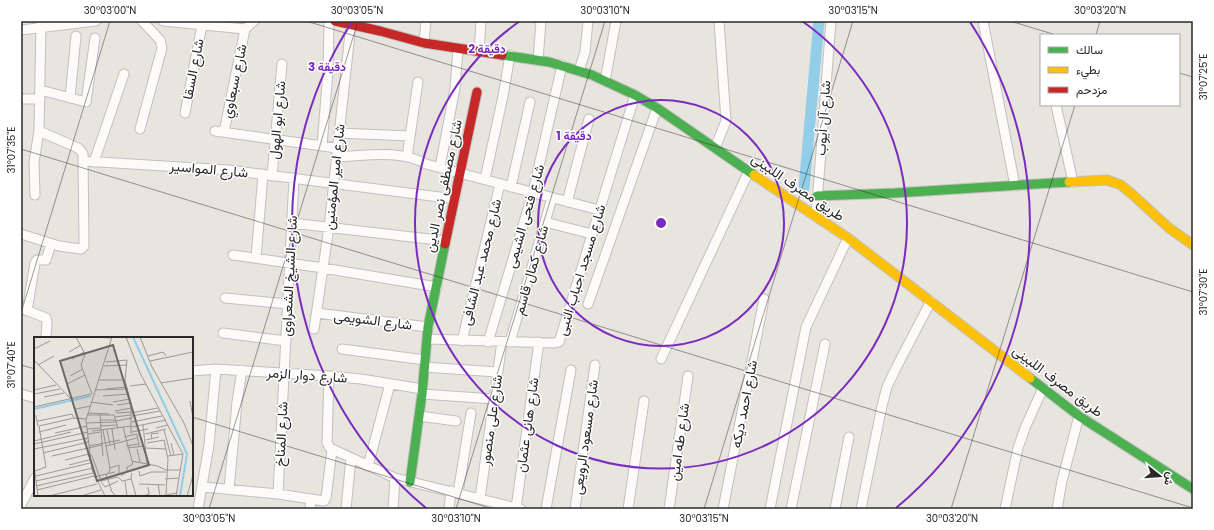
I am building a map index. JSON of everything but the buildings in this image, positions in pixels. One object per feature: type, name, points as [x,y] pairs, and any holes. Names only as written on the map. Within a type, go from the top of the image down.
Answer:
[{"type":"street","points":[[21,30],[41,24],[96,21]]},
{"type":"street","points":[[140,129],[162,48],[160,40],[142,21]]},
{"type":"street","points":[[163,21],[245,29],[254,21]]},
{"type":"street","points":[[322,146],[328,71],[329,21]]},
{"type":"street","name":"طريق مصرف اللبينى","points":[[335,21],[424,43],[479,52],[510,55],[562,65],[605,81],[658,108],[848,238],[1079,416],[1193,489]]},
{"type":"street","points":[[380,31],[381,21]]},
{"type":"street","points":[[424,43],[426,21]]},
{"type":"street","points":[[479,52],[481,21]]},
{"type":"street","points":[[538,60],[541,21]]},
{"type":"street","points":[[579,71],[585,52],[588,21]]},
{"type":"street","points":[[605,81],[616,21]]},
{"type":"street","points":[[715,148],[726,122],[719,21]]},
{"type":"street","name":"شارع آل أيوب","points":[[816,216],[831,21]]},
{"type":"street","points":[[982,21],[1015,186]]},
{"type":"street","points":[[36,195],[34,162],[38,131],[40,94],[41,24]]},
{"type":"street","name":"شارع امير المؤمنين","points":[[314,329],[329,227],[351,24]]},
{"type":"street","name":"شارع السقا","points":[[184,113],[202,25]]},
{"type":"street","name":"شارع سبعاوي","points":[[245,29],[219,132],[275,140]]},
{"type":"street","points":[[70,98],[76,36]]},
{"type":"street","points":[[21,99],[40,94],[70,98],[85,103],[87,101],[95,38]]},
{"type":"street","points":[[440,168],[455,88],[458,49]]},
{"type":"street","points":[[485,179],[503,96],[510,55]]},
{"type":"street","name":"شارع ابو الهول","points":[[256,258],[268,175],[275,140],[282,64]]},
{"type":"street","name":"شارع فتحى الشيمى","points":[[488,342],[533,192],[562,65]]},
{"type":"street","points":[[94,162],[124,74]]},
{"type":"street","points":[[407,157],[418,82]]},
{"type":"street","name":"شارع مصطفى نصر الدين","points":[[410,482],[422,391],[428,327],[477,92]]},
{"type":"street","name":"شارع مسجد احباب النبى","points":[[427,339],[488,342],[559,342],[634,95]]},
{"type":"street","points":[[511,187],[530,102]]},
{"type":"street","points":[[1056,106],[1073,182]]},
{"type":"street","points":[[588,304],[658,108]]},
{"type":"street","points":[[567,202],[589,119]]},
{"type":"street","points":[[21,234],[67,248],[84,247],[83,161],[81,150],[38,131]]},
{"type":"street","points":[[339,133],[410,136]]},
{"type":"street","points":[[275,140],[322,146],[337,153],[385,155],[417,159],[426,164],[440,168],[599,210]]},
{"type":"street","name":"شارع المواسير","points":[[83,161],[218,169],[455,198]]},
{"type":"street","points":[[660,359],[749,171]]},
{"type":"street","name":"شارع الشيخ الشعراوى","points":[[284,374],[294,178]]},
{"type":"street","points":[[817,196],[1107,180],[1122,185],[1156,217],[1186,241],[1193,244]]},
{"type":"street","name":"شارع محمد عبد الشافى","points":[[462,341],[500,184]]},
{"type":"street","name":"شارع كمال قاسم","points":[[506,342],[552,198]]},
{"type":"street","points":[[545,222],[592,234]]},
{"type":"street","points":[[292,223],[446,241]]},
{"type":"street","points":[[770,509],[806,327],[848,238]]},
{"type":"street","points":[[46,337],[47,319],[24,310],[35,262],[37,260],[46,260],[51,244]]},
{"type":"street","points":[[233,255],[324,268],[437,287]]},
{"type":"street","points":[[225,298],[288,304]]},
{"type":"street","name":"شارع احمد ديكه","points":[[723,509],[764,299]]},
{"type":"street","points":[[861,509],[887,387],[931,301]]},
{"type":"street","name":"شارع الشويمى","points":[[317,313],[428,327]]},
{"type":"street","points":[[223,333],[286,341]]},
{"type":"street","name":"شارع على منصور","points":[[480,498],[497,372],[506,342]]},
{"type":"street","name":"شارع هانى عثمان","points":[[518,508],[539,342]]},
{"type":"street","points":[[791,509],[825,344]]},
{"type":"street","points":[[342,349],[425,363],[497,372]]},
{"type":"street","name":"شارع مسعود الرويعى","points":[[575,509],[595,366]]},
{"type":"street","points":[[198,509],[210,445],[216,369]]},
{"type":"street","name":"شارع دوار الزمر","points":[[193,371],[216,369],[329,376],[361,379],[422,391],[494,399]]},
{"type":"street","points":[[229,489],[237,402],[242,370]]},
{"type":"street","points":[[546,509],[571,370]]},
{"type":"street","name":"شارع المناخ","points":[[278,494],[284,374]]},
{"type":"street","points":[[329,376],[327,442],[328,446],[332,450],[396,478],[480,498],[500,506],[518,508]]},
{"type":"street","name":"شارع طه امين","points":[[670,509],[688,376]]},
{"type":"street","points":[[368,466],[390,384]]},
{"type":"street","points":[[1005,509],[1018,448],[1025,428],[1044,388]]},
{"type":"street","points":[[21,394],[34,398]]},
{"type":"street","points":[[628,509],[644,401]]},
{"type":"street","points":[[449,509],[471,413]]},
{"type":"street","points":[[419,416],[456,421]]},
{"type":"street","points":[[1057,509],[1062,481],[1079,416]]},
{"type":"street","points":[[835,509],[849,436]]},
{"type":"street","points":[[203,487],[278,494],[324,501],[326,499],[332,450]]},
{"type":"street","points":[[346,509],[351,458]]},
{"type":"street","points":[[393,509],[396,478]]},
{"type":"street","points":[[21,505],[34,480]]},
{"type":"street","points":[[310,509],[311,499]]},
{"type":"waterway","points":[[804,188],[819,21]]},
{"type":"traffic: fast","points":[[502,55],[549,62],[592,75],[635,95],[657,108],[754,175]]},
{"type":"traffic: fast","points":[[817,196],[895,193],[1069,182]]},
{"type":"traffic: fast","points":[[410,482],[422,394],[428,327],[445,244]]},
{"type":"traffic: fast","points":[[1030,378],[1079,416],[1193,489]]},
{"type":"traffic: slow","points":[[754,175],[848,238],[1030,378]]},
{"type":"traffic: slow","points":[[1069,182],[1107,180],[1121,185],[1169,228],[1193,245]]},
{"type":"traffic: jam","points":[[335,21],[424,43],[502,55]]},
{"type":"traffic: jam","points":[[445,244],[477,92]]}]
